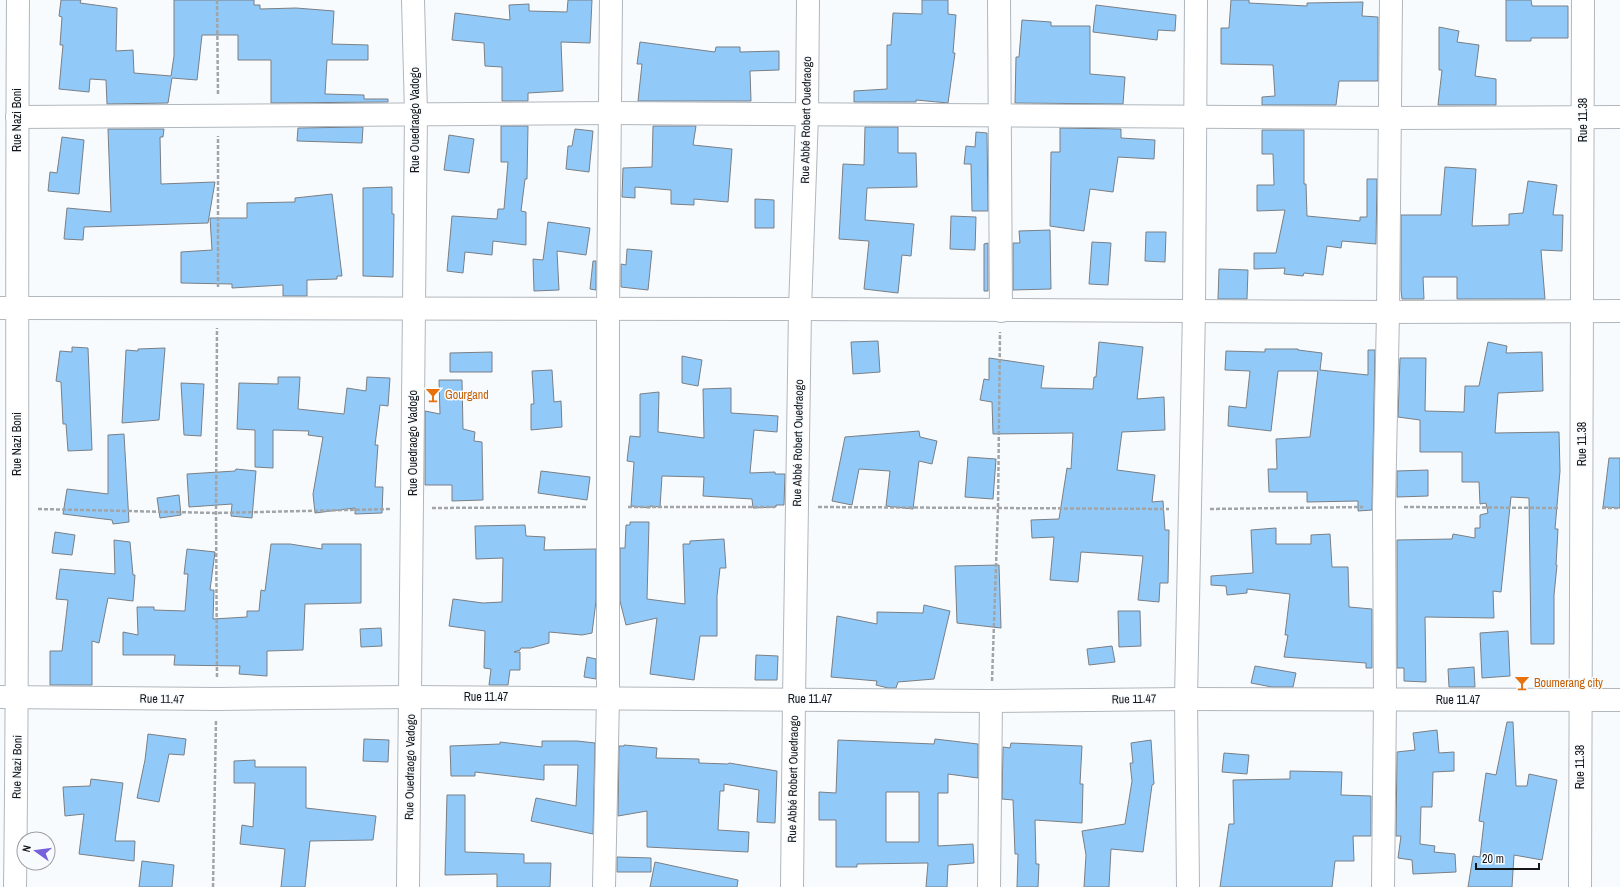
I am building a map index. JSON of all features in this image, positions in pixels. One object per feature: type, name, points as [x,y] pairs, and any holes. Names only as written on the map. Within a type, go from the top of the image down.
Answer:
[{"type":"street","name":"Rue Nazi Boni","points":[[15,887],[9,697],[8,308],[17,117],[18,0]]},
{"type":"street","name":"Rue Ouedraogo Vadogo","points":[[408,887],[416,113],[412,0]]},
{"type":"street","points":[[604,887],[608,697],[610,0]]},
{"type":"street","name":"Rue Abbé Robert Ouedraogo","points":[[792,887],[800,309],[807,115],[808,0]]},
{"type":"street","points":[[999,0],[1001,311]]},
{"type":"street","points":[[1188,887],[1186,699],[1194,311],[1196,0]]},
{"type":"street","points":[[1383,887],[1385,700],[1384,507],[1388,312],[1390,0]]},
{"type":"street","name":"Rue 11.38","points":[[1580,887],[1579,700],[1583,311],[1583,0]]},
{"type":"street","points":[[17,117],[218,114],[610,112],[807,115],[1390,118],[1620,117]]},
{"type":"street","points":[[8,308],[800,309],[1388,312],[1620,311]]},
{"type":"street","name":"Rue 11.47","points":[[9,697],[217,699],[410,696],[991,701],[1186,699],[1620,700]]},
{"type":"street","points":[[989,887],[991,701]]},
{"type":"path","points":[[213,887],[217,699],[217,0]]},
{"type":"path","points":[[991,701],[998,508],[1001,311]]},
{"type":"building","points":[[61,0],[81,0],[80,3],[117,8],[116,51],[133,50],[134,73],[171,76],[174,56],[174,0],[254,0],[254,5],[260,5],[260,9],[296,8],[334,11],[332,44],[368,45],[368,60],[327,60],[325,94],[364,95],[364,99],[388,99],[388,102],[271,103],[271,60],[238,60],[238,35],[202,35],[197,80],[172,78],[168,103],[107,104],[106,80],[90,79],[89,92],[59,89],[63,45],[60,45],[62,17],[59,16]]},
{"type":"building","points":[[568,0],[592,0],[590,43],[561,42],[563,91],[528,93],[528,101],[502,101],[502,67],[485,66],[484,43],[452,40],[455,13],[510,20],[509,5],[529,4],[529,11],[567,12]]},
{"type":"building","points":[[922,0],[948,0],[948,14],[956,15],[953,53],[955,53],[948,103],[916,100],[916,102],[854,102],[854,91],[887,89],[887,45],[891,45],[893,13],[922,14]]},
{"type":"building","points":[[1231,0],[1249,0],[1249,3],[1307,6],[1307,3],[1363,2],[1362,16],[1378,17],[1378,81],[1339,81],[1336,105],[1262,105],[1262,97],[1275,96],[1273,65],[1221,64],[1221,28],[1229,28]]},
{"type":"building","points":[[1506,0],[1531,0],[1532,6],[1568,6],[1568,38],[1531,38],[1531,41],[1506,41]]},
{"type":"building","points":[[1096,5],[1176,15],[1175,31],[1158,30],[1157,40],[1093,32]]},
{"type":"building","points":[[1022,20],[1051,22],[1051,26],[1090,26],[1090,74],[1125,77],[1123,104],[1015,103],[1016,57],[1019,57]]},
{"type":"building","points":[[1439,27],[1459,31],[1457,42],[1479,45],[1475,76],[1496,79],[1496,105],[1438,105],[1442,70],[1439,70]]},
{"type":"building","points":[[640,42],[715,52],[716,47],[740,47],[740,52],[779,51],[779,70],[750,71],[751,101],[638,101],[642,64],[637,64]]},
{"type":"building","points":[[501,126],[528,126],[527,179],[525,179],[521,211],[526,212],[526,245],[493,241],[492,255],[465,252],[463,273],[447,271],[452,216],[497,219],[498,209],[504,209],[508,162],[501,162]]},
{"type":"building","points":[[653,126],[696,126],[693,145],[732,149],[728,202],[694,199],[694,205],[671,204],[671,190],[635,187],[635,198],[622,197],[623,168],[652,167]]},
{"type":"building","points":[[363,127],[362,143],[297,141],[298,128]]},
{"type":"building","points":[[865,127],[898,127],[898,153],[916,153],[917,187],[867,188],[865,220],[914,224],[911,256],[902,255],[898,293],[864,289],[869,241],[839,239],[843,164],[864,165]]},
{"type":"building","points":[[1060,128],[1121,129],[1121,138],[1155,140],[1154,159],[1118,157],[1113,192],[1090,189],[1084,231],[1050,226],[1051,152],[1060,152]]},
{"type":"building","points":[[108,129],[164,129],[163,137],[160,137],[161,184],[215,182],[208,223],[84,227],[83,240],[64,239],[67,208],[111,212]]},
{"type":"building","points":[[575,129],[593,131],[589,172],[566,169],[568,146],[572,146]]},
{"type":"building","points":[[1262,130],[1304,130],[1304,184],[1306,184],[1307,216],[1360,221],[1360,217],[1367,217],[1367,179],[1377,179],[1376,244],[1342,241],[1341,248],[1327,246],[1323,275],[1304,273],[1303,276],[1284,274],[1285,268],[1254,269],[1254,253],[1276,253],[1285,210],[1257,211],[1257,185],[1274,185],[1273,154],[1262,154]]},
{"type":"building","points":[[976,132],[987,133],[988,211],[972,211],[971,164],[964,164],[966,146],[975,147]]},
{"type":"building","points":[[449,135],[474,139],[469,173],[444,170]]},
{"type":"building","points":[[62,137],[84,140],[79,194],[48,191],[50,172],[57,173]]},
{"type":"building","points":[[1445,167],[1476,169],[1472,226],[1509,225],[1509,214],[1523,213],[1528,181],[1557,185],[1553,215],[1563,215],[1562,251],[1541,250],[1545,299],[1457,299],[1457,277],[1423,277],[1424,299],[1402,299],[1401,215],[1441,215]]},
{"type":"building","points":[[392,187],[392,214],[394,214],[393,277],[363,276],[363,188]]},
{"type":"building","points":[[332,194],[342,276],[337,276],[337,279],[307,280],[307,296],[283,296],[283,285],[232,288],[232,284],[181,283],[181,252],[212,250],[210,218],[247,218],[247,203],[295,202],[295,198]]},
{"type":"building","points":[[755,199],[774,200],[774,228],[755,228]]},
{"type":"building","points":[[951,216],[976,217],[975,250],[950,249]]},
{"type":"building","points":[[548,222],[590,228],[586,255],[557,251],[559,290],[534,291],[533,259],[543,260]]},
{"type":"building","points":[[1050,230],[1051,289],[1013,290],[1013,243],[1020,243],[1019,231]]},
{"type":"building","points":[[1146,232],[1166,232],[1165,262],[1145,261]]},
{"type":"building","points":[[1092,242],[1111,243],[1108,285],[1089,284]]},
{"type":"building","points":[[988,243],[988,291],[984,291],[984,244]]},
{"type":"building","points":[[627,249],[652,251],[648,290],[621,287],[621,264],[626,265]]},
{"type":"building","points":[[593,261],[596,261],[596,290],[590,289]]},
{"type":"building","points":[[1219,269],[1248,270],[1247,299],[1218,299]]},
{"type":"building","points":[[878,341],[880,372],[853,374],[851,342]]},
{"type":"building","points":[[1099,342],[1143,347],[1137,399],[1164,397],[1165,430],[1122,432],[1117,470],[1155,475],[1152,502],[1163,501],[1165,530],[1169,530],[1168,583],[1160,583],[1159,602],[1138,600],[1143,556],[1081,552],[1078,582],[1050,580],[1054,537],[1032,538],[1031,520],[1059,519],[1067,468],[1071,469],[1073,433],[993,434],[992,402],[980,400],[984,379],[989,380],[989,358],[1044,366],[1041,388],[1093,389],[1094,377],[1096,377]]},
{"type":"building","points":[[1488,342],[1507,346],[1506,353],[1542,352],[1543,391],[1498,393],[1495,433],[1559,432],[1560,471],[1555,529],[1558,529],[1554,595],[1554,644],[1531,644],[1529,498],[1511,497],[1501,592],[1493,591],[1494,618],[1425,617],[1426,682],[1404,681],[1404,668],[1397,668],[1397,540],[1452,539],[1453,534],[1475,538],[1475,528],[1480,528],[1480,515],[1488,513],[1486,503],[1480,504],[1479,482],[1462,482],[1462,452],[1420,452],[1420,420],[1398,417],[1400,358],[1426,358],[1425,411],[1464,412],[1465,386],[1479,386]]},
{"type":"building","points":[[72,347],[88,348],[92,450],[68,451],[66,424],[63,424],[61,382],[56,381],[60,351],[72,352]]},
{"type":"building","points":[[165,348],[159,420],[122,423],[126,350],[138,351],[138,349]]},
{"type":"building","points":[[1265,349],[1298,349],[1322,353],[1320,370],[1368,375],[1368,350],[1375,350],[1372,510],[1358,511],[1358,501],[1307,502],[1307,492],[1269,492],[1268,469],[1277,469],[1276,439],[1310,437],[1318,371],[1278,371],[1271,431],[1228,426],[1229,406],[1246,408],[1250,371],[1225,370],[1226,351],[1265,352]]},
{"type":"building","points":[[492,352],[492,372],[450,372],[450,353]]},
{"type":"building","points":[[682,356],[702,360],[698,386],[682,383]]},
{"type":"building","points":[[552,370],[554,402],[561,401],[562,427],[531,430],[531,404],[534,404],[532,371]]},
{"type":"building","points":[[278,377],[300,377],[298,409],[344,414],[347,388],[366,391],[367,377],[390,378],[388,406],[380,405],[375,445],[378,445],[375,487],[383,487],[382,513],[355,514],[355,508],[315,513],[313,494],[323,437],[308,435],[309,431],[273,430],[273,468],[255,467],[255,430],[237,429],[239,383],[278,384]]},
{"type":"building","points":[[439,380],[462,380],[463,429],[475,432],[474,441],[482,442],[483,500],[452,501],[452,485],[425,485],[425,411],[440,414]]},
{"type":"building","points":[[181,383],[204,384],[201,436],[184,435]]},
{"type":"building","points":[[731,388],[731,413],[778,416],[777,432],[754,430],[750,473],[775,472],[775,474],[785,474],[784,505],[776,505],[776,507],[753,508],[752,499],[703,496],[704,477],[662,476],[660,507],[650,506],[650,508],[631,506],[634,462],[627,461],[630,436],[640,437],[640,394],[659,392],[658,432],[704,438],[703,389]]},
{"type":"building","points":[[919,431],[920,437],[937,441],[932,464],[919,461],[913,509],[886,506],[890,471],[859,469],[852,505],[832,501],[845,437]]},
{"type":"building","points":[[124,434],[129,522],[113,524],[112,520],[63,514],[67,489],[108,494],[108,435]]},
{"type":"building","points":[[968,457],[996,459],[993,499],[965,497]]},
{"type":"building","points":[[1609,458],[1620,458],[1620,508],[1603,507]]},
{"type":"building","points":[[236,469],[256,471],[252,518],[231,516],[232,504],[189,507],[187,474],[235,471]]},
{"type":"building","points":[[1428,470],[1428,496],[1397,497],[1397,471]]},
{"type":"building","points":[[541,471],[590,477],[587,500],[538,493]]},
{"type":"building","points":[[179,495],[181,515],[160,518],[157,498]]},
{"type":"building","points":[[630,522],[649,522],[647,599],[685,604],[683,544],[690,544],[690,541],[724,539],[726,568],[720,568],[717,596],[717,636],[700,636],[694,680],[650,674],[657,618],[626,625],[620,601],[620,548],[625,548],[626,525],[630,525]]},
{"type":"building","points":[[525,525],[526,536],[545,537],[544,550],[596,549],[596,601],[592,633],[582,635],[549,632],[549,643],[531,648],[521,648],[520,650],[514,652],[520,652],[520,670],[510,670],[508,685],[489,685],[491,669],[484,668],[485,631],[449,626],[453,599],[483,603],[502,602],[503,558],[476,559],[475,526]]},
{"type":"building","points":[[1276,528],[1276,544],[1311,544],[1311,535],[1330,534],[1332,567],[1348,567],[1349,607],[1372,609],[1372,668],[1366,668],[1366,663],[1284,657],[1288,635],[1285,635],[1290,594],[1247,589],[1247,593],[1227,595],[1226,586],[1211,585],[1211,576],[1253,573],[1251,530]]},
{"type":"building","points":[[55,532],[75,535],[72,555],[52,553]]},
{"type":"building","points":[[114,540],[130,542],[133,575],[135,575],[133,601],[108,598],[99,643],[92,641],[92,685],[50,685],[50,651],[62,651],[68,600],[56,599],[60,569],[115,574]]},
{"type":"building","points":[[271,544],[290,544],[322,549],[322,544],[361,544],[361,603],[305,604],[303,650],[267,651],[267,676],[239,674],[240,666],[174,665],[175,655],[123,655],[123,632],[138,635],[137,607],[154,607],[154,610],[185,611],[188,574],[184,574],[187,549],[215,552],[210,590],[214,590],[213,619],[247,617],[247,611],[259,611],[261,590],[265,591]]},
{"type":"building","points":[[999,565],[1001,628],[957,623],[955,566]]},
{"type":"building","points":[[924,605],[950,611],[934,679],[898,682],[896,688],[888,688],[876,685],[877,681],[831,677],[837,616],[877,624],[877,612],[923,613]]},
{"type":"building","points":[[1118,611],[1140,611],[1141,646],[1119,647]]},
{"type":"building","points":[[381,628],[382,646],[361,647],[360,629]]},
{"type":"building","points":[[1508,631],[1510,676],[1482,678],[1480,633]]},
{"type":"building","points":[[1112,646],[1115,662],[1089,665],[1087,649]]},
{"type":"building","points":[[756,655],[778,656],[777,680],[755,680]]},
{"type":"building","points":[[587,657],[596,659],[596,679],[584,677]]},
{"type":"building","points":[[1255,666],[1296,673],[1293,687],[1272,687],[1251,683]]},
{"type":"building","points":[[1474,667],[1475,687],[1449,687],[1448,669]]},
{"type":"building","points":[[1507,722],[1513,722],[1516,786],[1527,786],[1529,774],[1557,780],[1542,860],[1514,855],[1512,887],[1468,887],[1473,856],[1480,857],[1484,822],[1479,821],[1486,773],[1496,775]]},
{"type":"building","points":[[1437,730],[1439,753],[1454,752],[1454,771],[1433,772],[1432,807],[1421,807],[1420,844],[1435,846],[1434,852],[1455,854],[1456,872],[1413,874],[1412,860],[1398,858],[1401,836],[1396,836],[1397,752],[1415,750],[1413,733]]},
{"type":"building","points":[[148,734],[186,739],[184,755],[169,754],[159,802],[137,798],[145,760]]},
{"type":"building","points":[[364,739],[389,740],[388,762],[363,761]]},
{"type":"building","points":[[935,739],[978,744],[978,778],[948,774],[948,793],[938,793],[938,846],[973,844],[974,863],[948,865],[947,887],[926,887],[928,863],[857,864],[857,867],[836,867],[836,820],[819,820],[819,792],[836,793],[838,740],[934,744]],"holes":[[[886,792],[919,792],[919,842],[886,842]]]},
{"type":"building","points":[[1151,740],[1154,784],[1152,785],[1143,852],[1111,849],[1109,887],[1084,887],[1086,855],[1082,831],[1125,824],[1132,781],[1130,763],[1133,763],[1131,743]]},
{"type":"building","points":[[542,741],[577,741],[595,743],[593,834],[531,821],[536,798],[576,806],[578,765],[544,765],[544,780],[475,772],[475,776],[451,776],[450,746],[500,744],[500,742],[542,747]]},
{"type":"building","points":[[1011,743],[1082,746],[1080,784],[1083,784],[1082,823],[1035,820],[1036,864],[1039,864],[1038,887],[1017,887],[1018,854],[1015,854],[1013,800],[1002,799],[1003,747],[1010,748]]},
{"type":"building","points":[[624,745],[657,748],[656,758],[699,759],[699,763],[729,763],[777,771],[775,823],[757,822],[759,790],[724,784],[724,791],[720,791],[718,830],[749,832],[748,852],[647,847],[647,811],[618,816],[619,746]]},
{"type":"building","points":[[1224,753],[1249,755],[1247,774],[1222,772]]},
{"type":"building","points":[[255,760],[255,767],[306,767],[306,808],[376,816],[373,840],[310,841],[305,887],[281,887],[285,849],[240,844],[242,825],[253,827],[255,783],[234,783],[234,761]]},
{"type":"building","points":[[1290,771],[1342,772],[1341,795],[1371,796],[1371,836],[1353,836],[1354,861],[1335,861],[1332,887],[1220,887],[1229,824],[1234,824],[1233,780],[1290,779]]},
{"type":"building","points":[[91,779],[123,783],[115,841],[135,841],[134,861],[79,854],[84,814],[65,816],[63,787],[90,786]]},
{"type":"building","points":[[447,795],[465,795],[465,852],[524,854],[524,863],[551,863],[550,887],[497,887],[497,874],[445,875]]},
{"type":"building","points":[[617,857],[651,858],[651,872],[617,872]]},
{"type":"building","points":[[142,861],[174,865],[172,887],[139,887]]},
{"type":"building","points":[[655,862],[738,880],[737,887],[650,887]]},
{"type":"place","name":"Gourgand","points":[[433,395]]},
{"type":"place","name":"Boumerang city","points":[[1522,683]]}]
